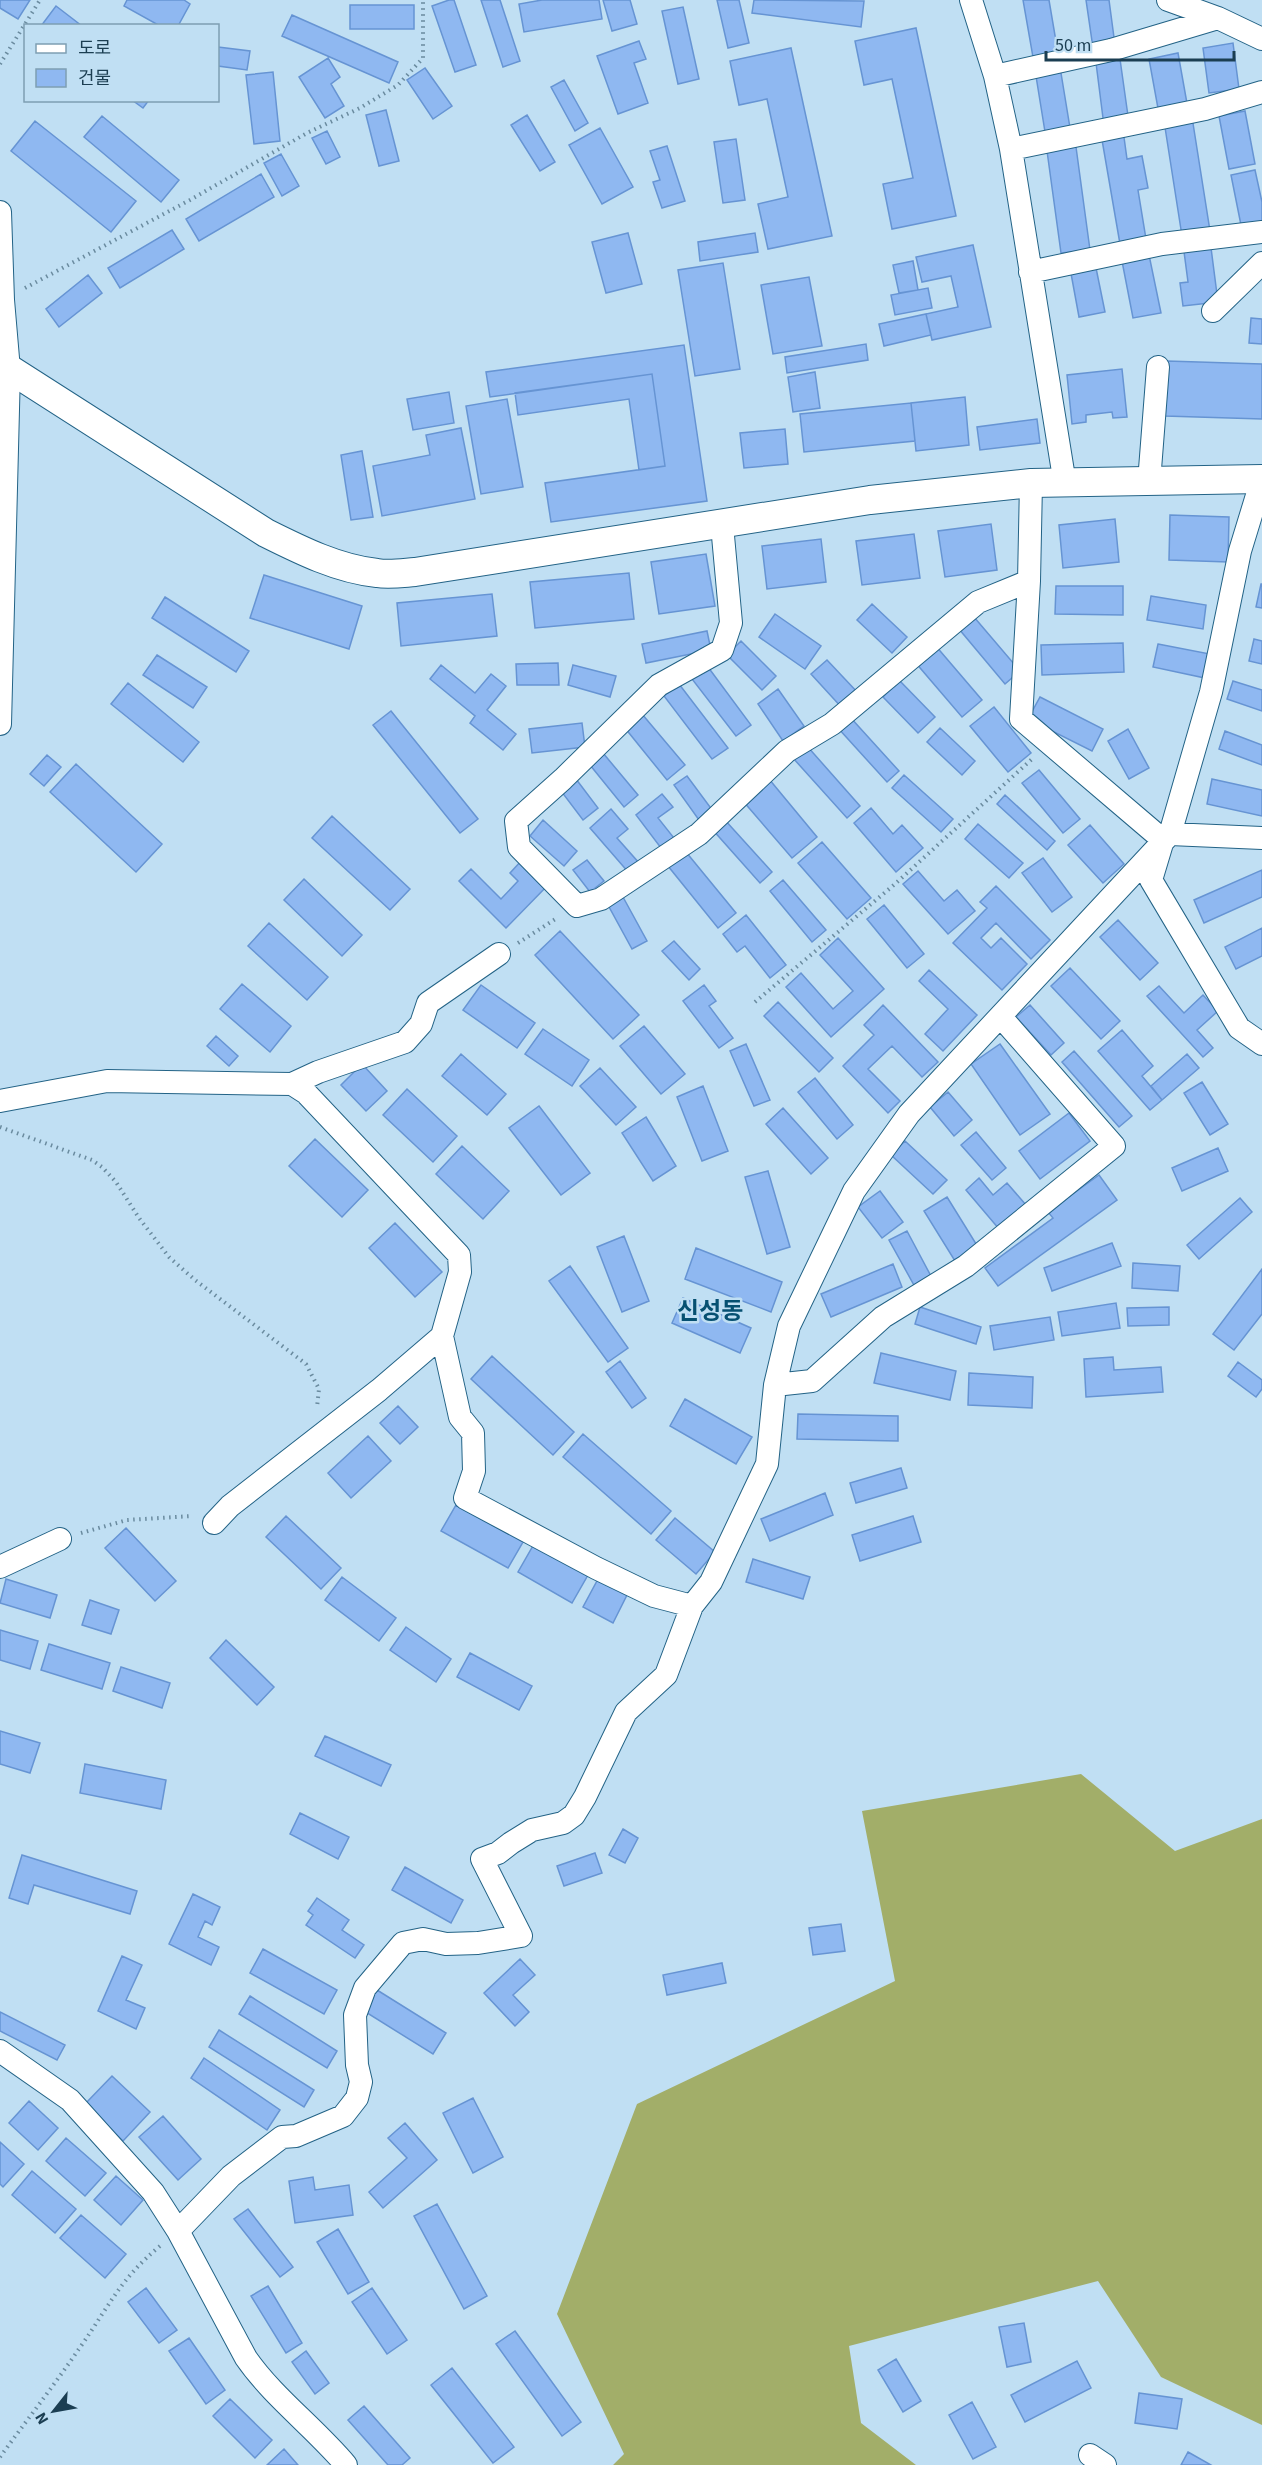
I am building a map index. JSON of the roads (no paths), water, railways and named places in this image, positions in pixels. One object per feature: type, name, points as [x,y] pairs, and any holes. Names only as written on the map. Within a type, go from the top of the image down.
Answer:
[{"type":"street","points":[[970,0],[995,76],[1011,149],[1065,484]]},
{"type":"street","points":[[1168,0],[1218,18],[1262,39]]},
{"type":"street","points":[[995,76],[1111,50],[1218,18]]},
{"type":"street","points":[[1011,149],[1205,109],[1262,92]]},
{"type":"street","points":[[0,212],[5,367],[0,724]]},
{"type":"street","points":[[1030,272],[1162,244],[1262,232]]},
{"type":"street","points":[[1214,311],[1262,263]]},
{"type":"street","points":[[5,367],[266,533],[342,566],[377,573],[415,572],[870,500],[1031,483],[1262,479],[1240,551],[1211,692],[1151,880],[1239,1028],[1262,1044]]},
{"type":"street","points":[[1149,482],[1158,367]]},
{"type":"street","points":[[1031,483],[1029,581],[1021,719],[1048,744],[1166,837],[1262,838]]},
{"type":"street","points":[[722,525],[731,623],[722,650],[658,685],[563,779],[516,821],[519,847],[577,906],[601,899],[699,834],[787,751],[832,724],[978,602],[1029,581]]},
{"type":"street","points":[[178,2231],[231,2176],[282,2137],[296,2136],[344,2116],[357,2098],[361,2082],[357,2065],[355,2015],[365,1988],[404,1943],[423,1939],[446,1944],[478,1943],[521,1936],[482,1859],[498,1854],[532,1830],[563,1822],[574,1815],[627,1712],[666,1675],[692,1606],[711,1582],[767,1464],[775,1385],[789,1326],[854,1191],[909,1114],[1166,837]]},
{"type":"street","points":[[0,1101],[107,1081],[292,1084],[318,1072],[405,1042],[421,1024],[428,1002],[500,954]]},
{"type":"street","points":[[775,1385],[812,1381],[883,1317],[966,1266],[1114,1146],[1001,1017]]},
{"type":"street","points":[[292,1084],[306,1093],[459,1254],[460,1272],[442,1336],[460,1417],[473,1433],[474,1471],[465,1498],[596,1568],[654,1596],[692,1606]]},
{"type":"street","points":[[214,1523],[230,1506],[380,1390],[442,1336]]},
{"type":"street","points":[[0,1567],[60,1539]]},
{"type":"street","points":[[0,2051],[70,2100],[153,2192],[178,2231],[246,2358],[260,2378],[314,2429],[346,2465]]},
{"type":"district","name":"신성동","points":[[710,1311]]}]
